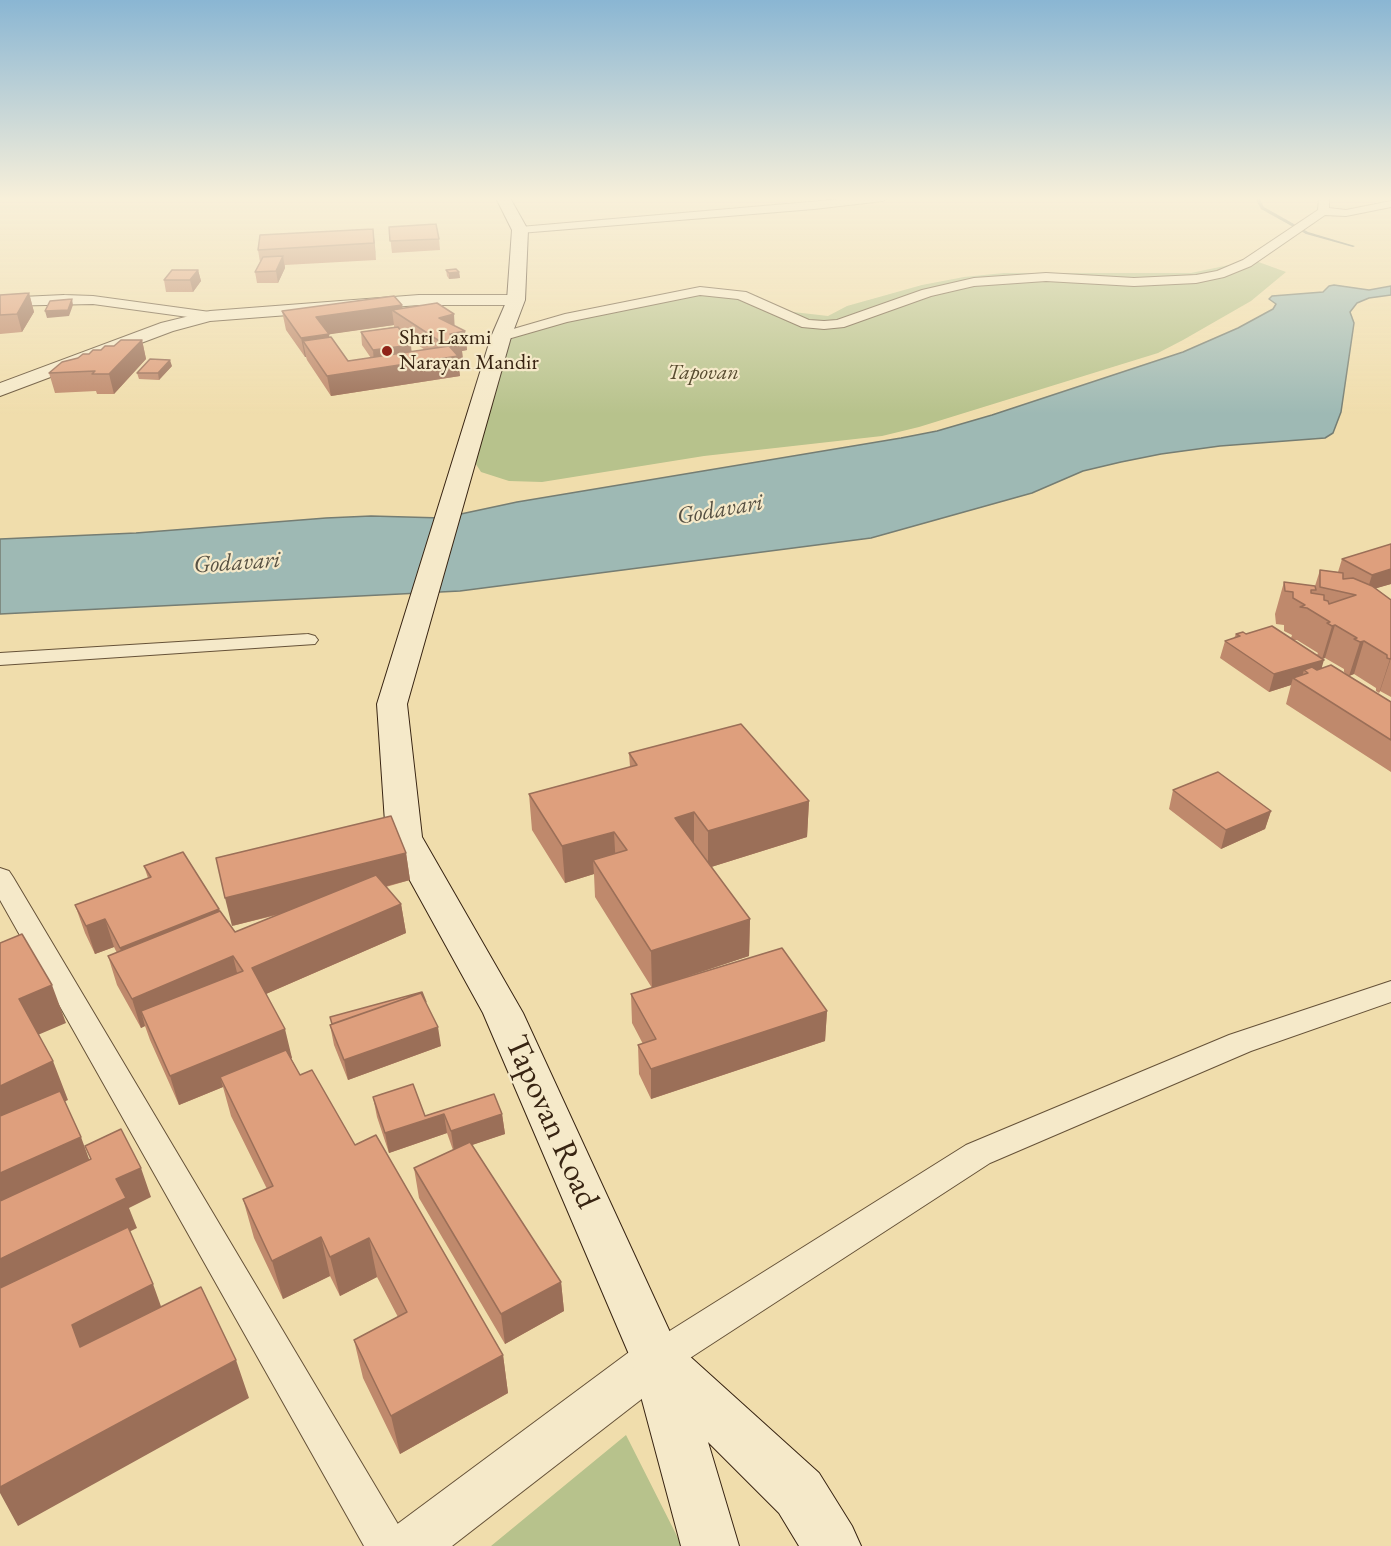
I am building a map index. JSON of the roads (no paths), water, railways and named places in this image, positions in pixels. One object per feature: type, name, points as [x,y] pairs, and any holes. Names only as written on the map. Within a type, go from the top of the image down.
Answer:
[{"type":"main road","points":[[501,337],[516,300],[518,270]]},
{"type":"main road","name":"Tapovan Road","points":[[501,337],[392,704],[405,837],[502,1013],[657,1359],[710,1546]]},
{"type":"main road","points":[[657,1359],[799,1492],[832,1546]]},
{"type":"street","points":[[501,337],[565,318],[700,291],[741,295],[807,324],[824,325],[839,324],[927,293],[974,282],[1046,277],[1134,282],[1196,279],[1229,270]]},
{"type":"street","points":[[0,302],[93,300],[210,316]]},
{"type":"street","points":[[0,390],[167,327],[210,316],[419,300],[516,300]]},
{"type":"street","points":[[0,658],[308,640]]},
{"type":"street","points":[[0,877],[387,1546]]},
{"type":"street","points":[[410,1546],[657,1359],[978,1154],[1240,1043],[1391,991]]},
{"type":"water","name":"Godavari","points":[[1329,286],[1369,290],[1391,286],[1391,295],[1369,298],[1357,303],[1350,312],[1354,323],[1341,412],[1333,433],[1325,438],[1220,446],[1121,462],[1083,471],[1032,493],[871,538],[460,591],[0,614],[0,539],[136,533],[326,518],[371,516],[442,518],[517,502],[901,438],[937,431],[992,415],[1183,352],[1238,328],[1273,309],[1276,304],[1269,299],[1272,296],[1323,292]]},
{"type":"place","name":"Shri Laxmi Narayan Mandir","points":[[387,351]]},
{"type":"park label","name":"Tapovan","points":[[703,373]]}]
